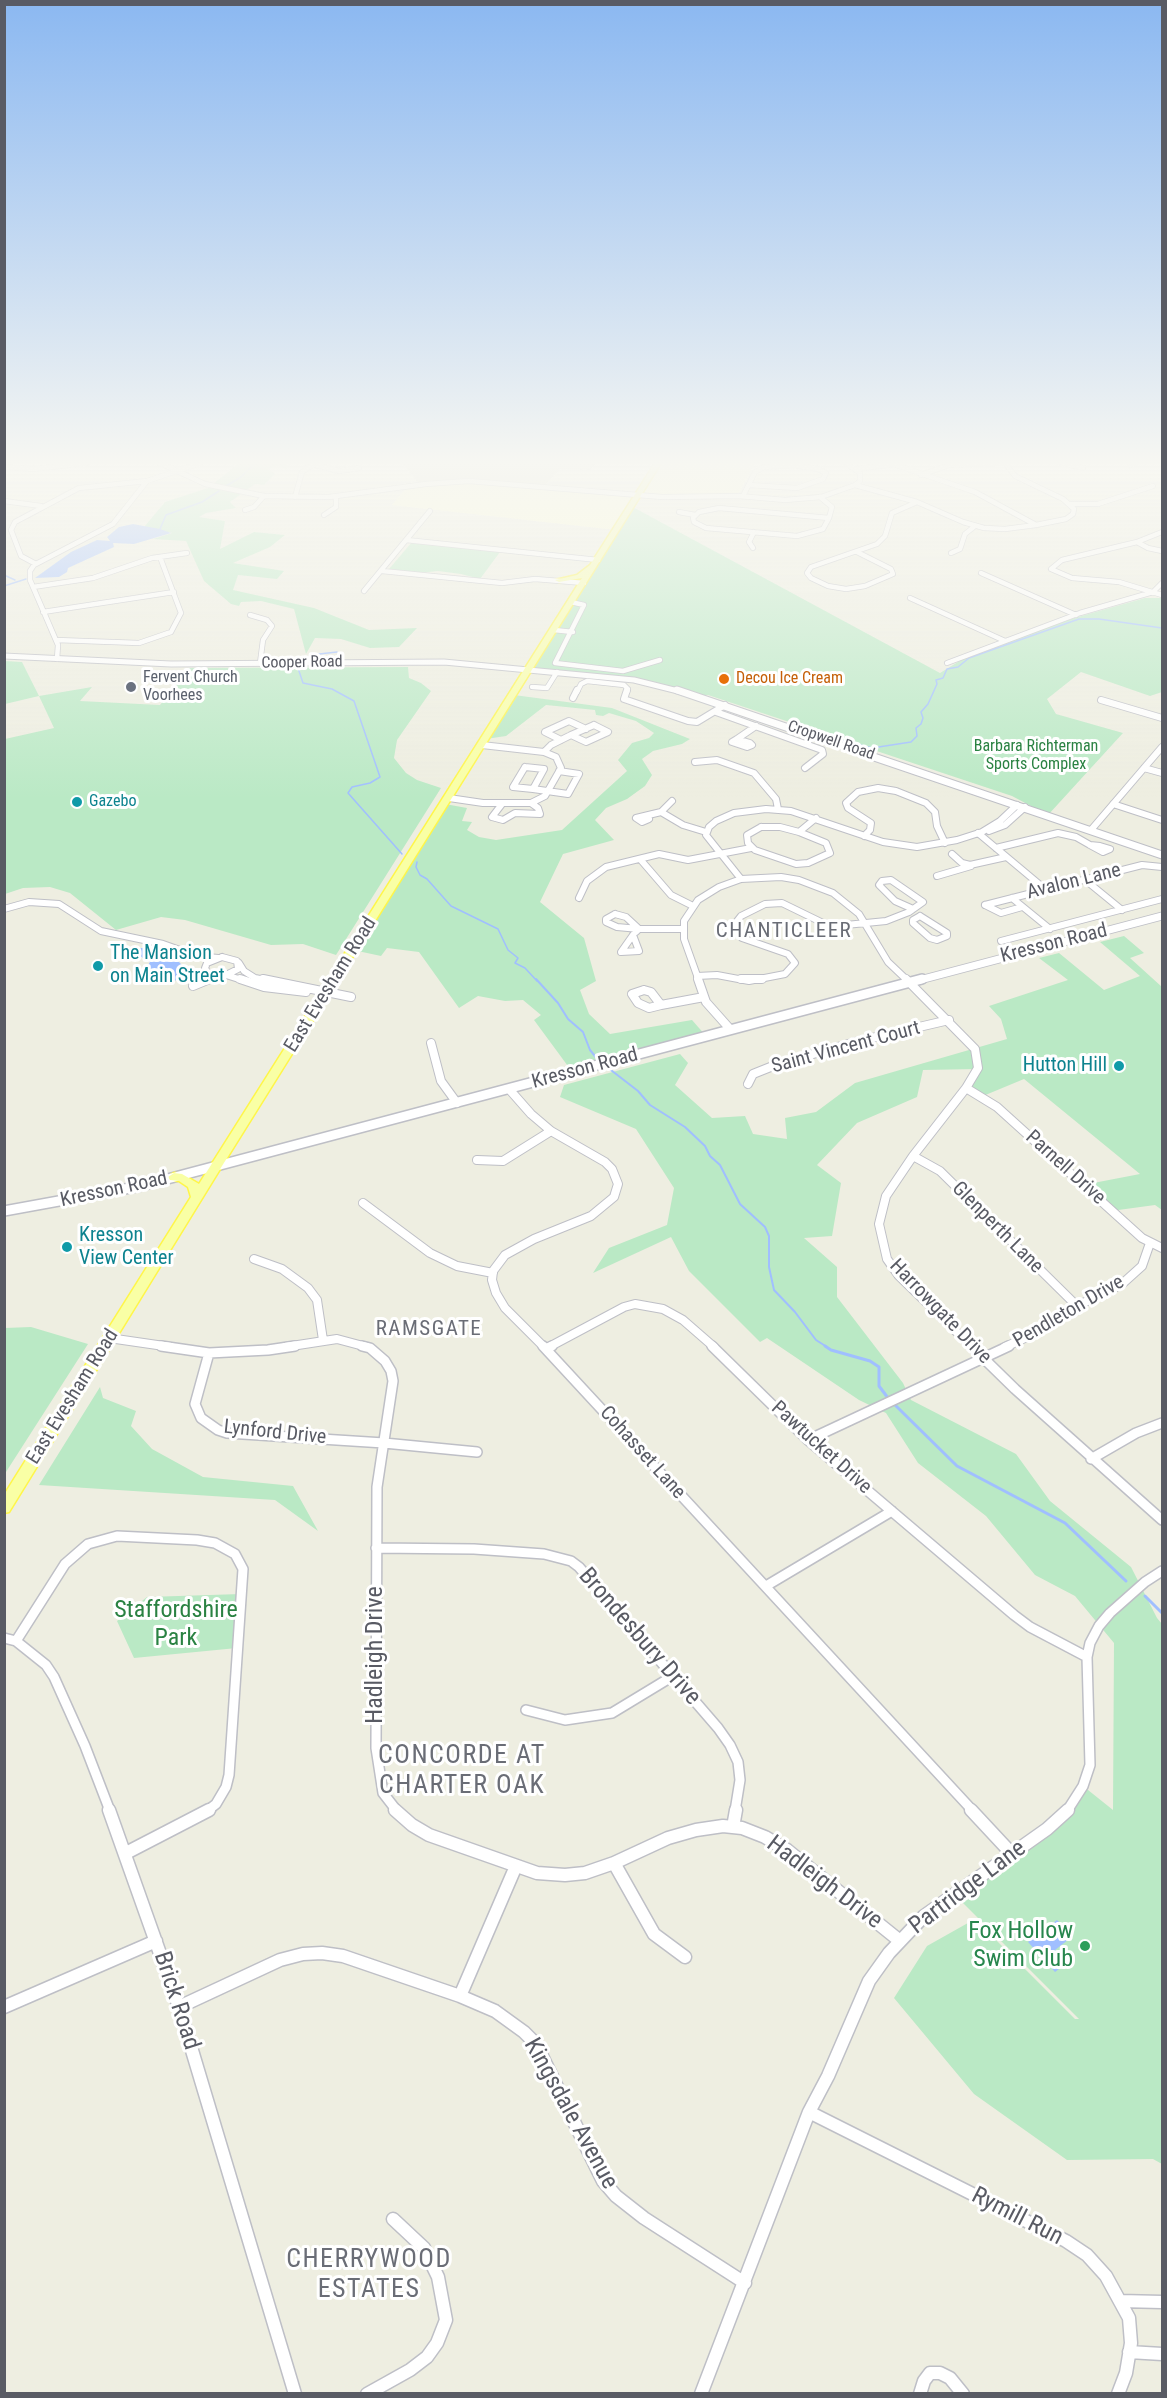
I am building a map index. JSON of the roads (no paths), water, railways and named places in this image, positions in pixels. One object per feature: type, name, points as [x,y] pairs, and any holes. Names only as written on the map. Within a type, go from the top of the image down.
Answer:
[{"type":"main road","points":[[560,580],[582,575]]},
{"type":"main road","name":"East Evesham Road","points":[[4,1508],[216,1166],[589,575]]},
{"type":"main road","points":[[174,1177],[182,1178],[193,1185],[197,1197]]},
{"type":"street","points":[[31,575],[32,585],[58,645],[57,659]]},
{"type":"street","points":[[32,585],[102,575]]},
{"type":"street","points":[[56,640],[139,643],[159,638],[174,629],[181,613],[167,575]]},
{"type":"street","points":[[364,591],[378,575]]},
{"type":"street","points":[[408,575],[509,586],[544,579],[584,583]]},
{"type":"street","points":[[809,575],[828,586],[846,589],[865,586],[891,575]]},
{"type":"street","points":[[985,575],[1076,615]]},
{"type":"street","points":[[1065,575],[1072,578],[1108,580],[1153,591],[1162,596]]},
{"type":"street","points":[[947,663],[1076,615],[1153,591],[1162,583]]},
{"type":"street","points":[[43,612],[174,592]]},
{"type":"street","points":[[910,598],[1005,641]]},
{"type":"street","points":[[571,602],[584,605],[572,626],[573,632],[555,663],[623,671],[660,660]]},
{"type":"street","points":[[250,615],[267,620],[272,626],[263,640],[260,663]]},
{"type":"street","points":[[554,630],[573,632]]},
{"type":"street","name":"Cooper Road","points":[[4,656],[171,664],[415,662],[491,666]]},
{"type":"street","name":"Cropwell Road","points":[[491,666],[650,683],[725,705],[1162,855]]},
{"type":"street","points":[[532,687],[547,688],[557,672]]},
{"type":"street","points":[[573,698],[584,681],[628,686],[624,699],[697,722],[725,705]]},
{"type":"street","points":[[1101,700],[1162,718]]},
{"type":"street","points":[[716,712],[822,750],[824,754],[805,768]]},
{"type":"street","points":[[561,740],[545,732],[569,721],[586,729]]},
{"type":"street","points":[[544,752],[561,740],[571,735],[594,725],[609,732],[586,742],[571,735]]},
{"type":"street","points":[[737,739],[756,726]]},
{"type":"street","points":[[449,798],[502,804],[531,803],[542,798],[548,791],[561,768],[559,760],[544,752],[482,745]]},
{"type":"street","points":[[1091,830],[1162,747]]},
{"type":"street","points":[[695,762],[717,760],[754,773],[776,799],[778,809]]},
{"type":"street","points":[[532,789],[544,769],[525,767],[513,787],[568,794],[579,774],[559,771]]},
{"type":"street","points":[[1144,768],[1162,773]]},
{"type":"street","points":[[864,836],[870,830],[871,824],[848,808],[846,803],[858,792],[878,788],[926,803],[935,812],[937,826],[945,843]]},
{"type":"street","points":[[647,817],[661,812],[672,801]]},
{"type":"street","points":[[502,804],[492,817],[503,819],[515,813],[540,814],[538,808],[531,803]]},
{"type":"street","points":[[1113,804],[1162,820]]},
{"type":"street","points":[[980,832],[1000,821],[1017,805]]},
{"type":"street","points":[[706,832],[716,821],[734,813],[778,809],[816,818],[864,836],[904,846],[926,846],[945,843],[1005,825],[1024,807]]},
{"type":"street","points":[[661,812],[683,825],[706,832]]},
{"type":"street","points":[[799,832],[816,818]]},
{"type":"street","points":[[579,898],[586,881],[601,870],[659,854],[694,860],[751,848],[796,864],[808,863],[830,853],[826,843],[780,827],[755,829],[747,835],[751,848]]},
{"type":"street","points":[[706,832],[708,840],[741,879],[708,894],[693,906],[683,928],[684,939],[704,997],[711,1009],[730,1029]]},
{"type":"street","points":[[980,832],[1045,889]]},
{"type":"street","points":[[996,848],[1058,833],[1076,837],[1090,845]]},
{"type":"street","points":[[952,854],[962,863],[975,865]]},
{"type":"street","points":[[937,876],[1006,857]]},
{"type":"street","points":[[640,859],[671,895],[693,906]]},
{"type":"street","name":"Avalon Lane","points":[[1022,907],[1001,913],[986,905],[1142,865],[1162,867]]},
{"type":"street","name":"Harrowgate Drive","points":[[741,879],[781,877],[817,886],[848,904],[866,924],[881,954],[949,1020],[975,1049],[978,1068],[966,1088],[913,1156],[886,1196],[879,1224],[887,1259],[899,1276],[984,1358],[1091,1459],[1162,1520]]},
{"type":"street","points":[[1084,879],[1122,910]]},
{"type":"street","points":[[697,976],[717,975],[760,980],[785,974],[795,966],[793,958],[788,954],[742,938],[734,931],[734,925],[741,916],[765,904],[782,903],[823,923],[837,926],[866,924],[903,916],[913,909],[923,902],[894,881],[880,882],[879,885],[895,901],[913,909]]},
{"type":"street","points":[[1012,898],[1050,929]]},
{"type":"street","points":[[1001,941],[1162,899]]},
{"type":"street","points":[[4,909],[29,902],[59,904],[101,931],[163,944],[191,954],[233,958],[244,971],[255,978],[351,997]]},
{"type":"street","points":[[903,916],[914,920],[924,916],[948,935],[937,940],[930,938],[913,923],[914,920]]},
{"type":"street","name":"Kresson Road","points":[[4,1211],[113,1192],[174,1177],[908,981],[1162,916]]},
{"type":"street","points":[[633,935],[639,929],[683,928]]},
{"type":"street","points":[[191,954],[205,966],[208,973],[264,987],[326,992]]},
{"type":"street","points":[[205,966],[218,958]]},
{"type":"street","points":[[193,986],[237,970],[239,963]]},
{"type":"street","points":[[661,1005],[704,997]]},
{"type":"street","name":"Saint Vincent Court","points":[[748,1083],[753,1074],[778,1064],[859,1041],[949,1020]]},
{"type":"street","points":[[431,1043],[441,1081],[457,1103]]},
{"type":"street","name":"Parnell Drive","points":[[966,1088],[997,1107],[1130,1227],[1150,1243],[1162,1248]]},
{"type":"street","points":[[363,1203],[430,1253],[457,1266],[493,1274],[498,1263],[514,1249],[591,1216],[607,1205],[617,1192],[618,1185],[616,1176],[606,1162],[551,1131],[531,1114],[509,1089]]},
{"type":"street","points":[[477,1160],[503,1161],[551,1131]]},
{"type":"street","name":"Glenperth Lane","points":[[913,1156],[940,1171],[1077,1306]]},
{"type":"street","name":"Pendleton Drive","points":[[808,1440],[1040,1331],[1077,1306],[1122,1284],[1142,1266],[1150,1243]]},
{"type":"street","points":[[254,1259],[282,1269],[308,1288],[317,1300],[323,1340]]},
{"type":"street","name":"Cohasset Lane","points":[[493,1274],[496,1293],[505,1308],[546,1349],[1012,1854]]},
{"type":"street","name":"Pawtucket Drive","points":[[546,1349],[624,1307],[645,1304],[663,1309],[695,1329],[808,1440],[1030,1627],[1087,1657]]},
{"type":"street","name":"Hadleigh Drive","points":[[109,1338],[209,1353],[268,1350],[337,1339],[370,1348],[385,1360],[393,1381],[377,1487],[376,1748],[383,1793],[390,1805],[412,1825],[429,1835],[537,1873],[565,1875],[585,1873],[614,1863],[668,1838],[714,1827],[733,1827],[765,1837],[787,1850],[900,1941]]},
{"type":"street","name":"Lynford Drive","points":[[209,1353],[195,1404],[201,1418],[218,1430],[227,1433],[384,1443],[477,1452]]},
{"type":"street","points":[[1091,1459],[1136,1433],[1162,1423]]},
{"type":"street","points":[[766,1586],[892,1511]]},
{"type":"street","points":[[10,1640],[65,1564],[88,1544],[117,1536],[197,1540],[215,1543],[235,1554],[243,1569],[229,1775],[226,1787],[216,1804],[202,1815],[126,1853]]},
{"type":"street","name":"Brondesbury Drive","points":[[376,1548],[486,1550],[544,1554],[571,1562],[601,1590],[730,1745],[738,1762],[740,1780],[733,1827]]},
{"type":"street","name":"Partridge Lane","points":[[701,2394],[808,2112],[828,2076],[869,1981],[900,1941],[924,1916],[1047,1829],[1068,1810],[1083,1786],[1090,1766],[1087,1657],[1090,1643],[1110,1612],[1145,1582],[1162,1571]]},
{"type":"street","name":"Brick Road","points":[[10,1640],[46,1665],[54,1677],[85,1746],[126,1853],[179,2007],[296,2394]]},
{"type":"street","points":[[525,1710],[565,1720],[612,1713],[673,1676]]},
{"type":"street","points":[[614,1863],[654,1934],[685,1957]]},
{"type":"street","points":[[460,1996],[516,1866]]},
{"type":"street","points":[[4,2007],[156,1941]]},
{"type":"street","name":"Kingsdale Avenue","points":[[179,2007],[280,1960],[303,1954],[343,1956],[460,1996],[495,2011],[525,2032],[536,2044],[603,2181],[616,2196],[644,2218],[745,2283]]},
{"type":"street","name":"Rymill Run","points":[[808,2112],[1066,2241],[1087,2255],[1106,2276],[1129,2318],[1129,2352],[1126,2373],[1118,2394]]},
{"type":"street","points":[[367,2394],[410,2370],[427,2357],[437,2343],[446,2320],[438,2277],[424,2248],[393,2219]]},
{"type":"street","points":[[1120,2301],[1162,2302]]},
{"type":"street","points":[[1129,2352],[1162,2354]]},
{"type":"street","points":[[920,2394],[924,2381],[930,2373],[940,2373],[950,2378],[963,2394]]},
{"type":"water","points":[[39,575],[62,575],[59,577],[35,578]]},
{"type":"water","points":[[137,948],[146,948],[179,962],[184,967],[184,973],[177,980],[165,983],[146,980],[143,973],[150,962],[134,953]]},
{"type":"water","points":[[1057,1920],[1073,1936],[1055,1950],[1067,1963],[1055,1972],[1028,1942]]},
{"type":"waterway","points":[[4,575],[15,580]]},
{"type":"waterway","points":[[4,586],[26,579]]},
{"type":"waterway","points":[[816,734],[872,748],[911,742],[917,736],[916,728],[921,724],[923,718],[921,712],[928,704],[937,684],[936,680],[943,678],[947,669],[958,667],[969,658],[1079,619],[1099,619],[1162,628]]},
{"type":"waterway","points":[[299,661],[319,654],[337,652]]},
{"type":"waterway","points":[[297,665],[303,683],[332,689],[354,701],[380,777],[370,783],[352,787],[348,793],[402,854]]},
{"type":"waterway","points":[[417,862],[416,867],[420,875],[427,879],[451,906],[498,929],[508,950],[518,958],[515,963],[525,968],[537,981]]},
{"type":"waterway","points":[[536,979],[558,1003],[568,1019],[583,1032],[590,1050],[599,1061]]},
{"type":"waterway","points":[[607,1067],[638,1091],[650,1105],[685,1127],[705,1146],[710,1156],[720,1165],[740,1204],[765,1227],[769,1236],[769,1267],[774,1290],[795,1312],[816,1340],[827,1347]]},
{"type":"waterway","points":[[825,1346],[831,1350],[870,1361],[879,1367],[879,1386],[888,1398]]},
{"type":"waterway","points":[[893,1403],[957,1466],[1065,1523],[1126,1581]]},
{"type":"waterway","points":[[1145,1596],[1162,1613]]},
{"type":"place","name":"Decou Ice Cream","points":[[724,679]]},
{"type":"place","name":"Fervent Church Voorhees","points":[[131,687]]},
{"type":"place","name":"Gazebo","points":[[77,802]]},
{"type":"place","name":"The Mansion on Main Street","points":[[98,966]]},
{"type":"place","name":"Hutton Hill","points":[[1119,1066]]},
{"type":"place","name":"Kresson View Center","points":[[67,1247]]},
{"type":"place","name":"Fox Hollow Swim Club","points":[[1085,1946]]},
{"type":"district","name":"CHANTICLEER","points":[[784,932]]},
{"type":"district","name":"RAMSGATE","points":[[429,1330]]},
{"type":"district","name":"CONCORDE AT CHARTER OAK","points":[[462,1771]]},
{"type":"district","name":"CHERRYWOOD ESTATES","points":[[369,2275]]},
{"type":"park label","name":"Barbara Richterman Sports Complex","points":[[1036,756]]},
{"type":"park label","name":"Staffordshire Park","points":[[176,1625]]}]
